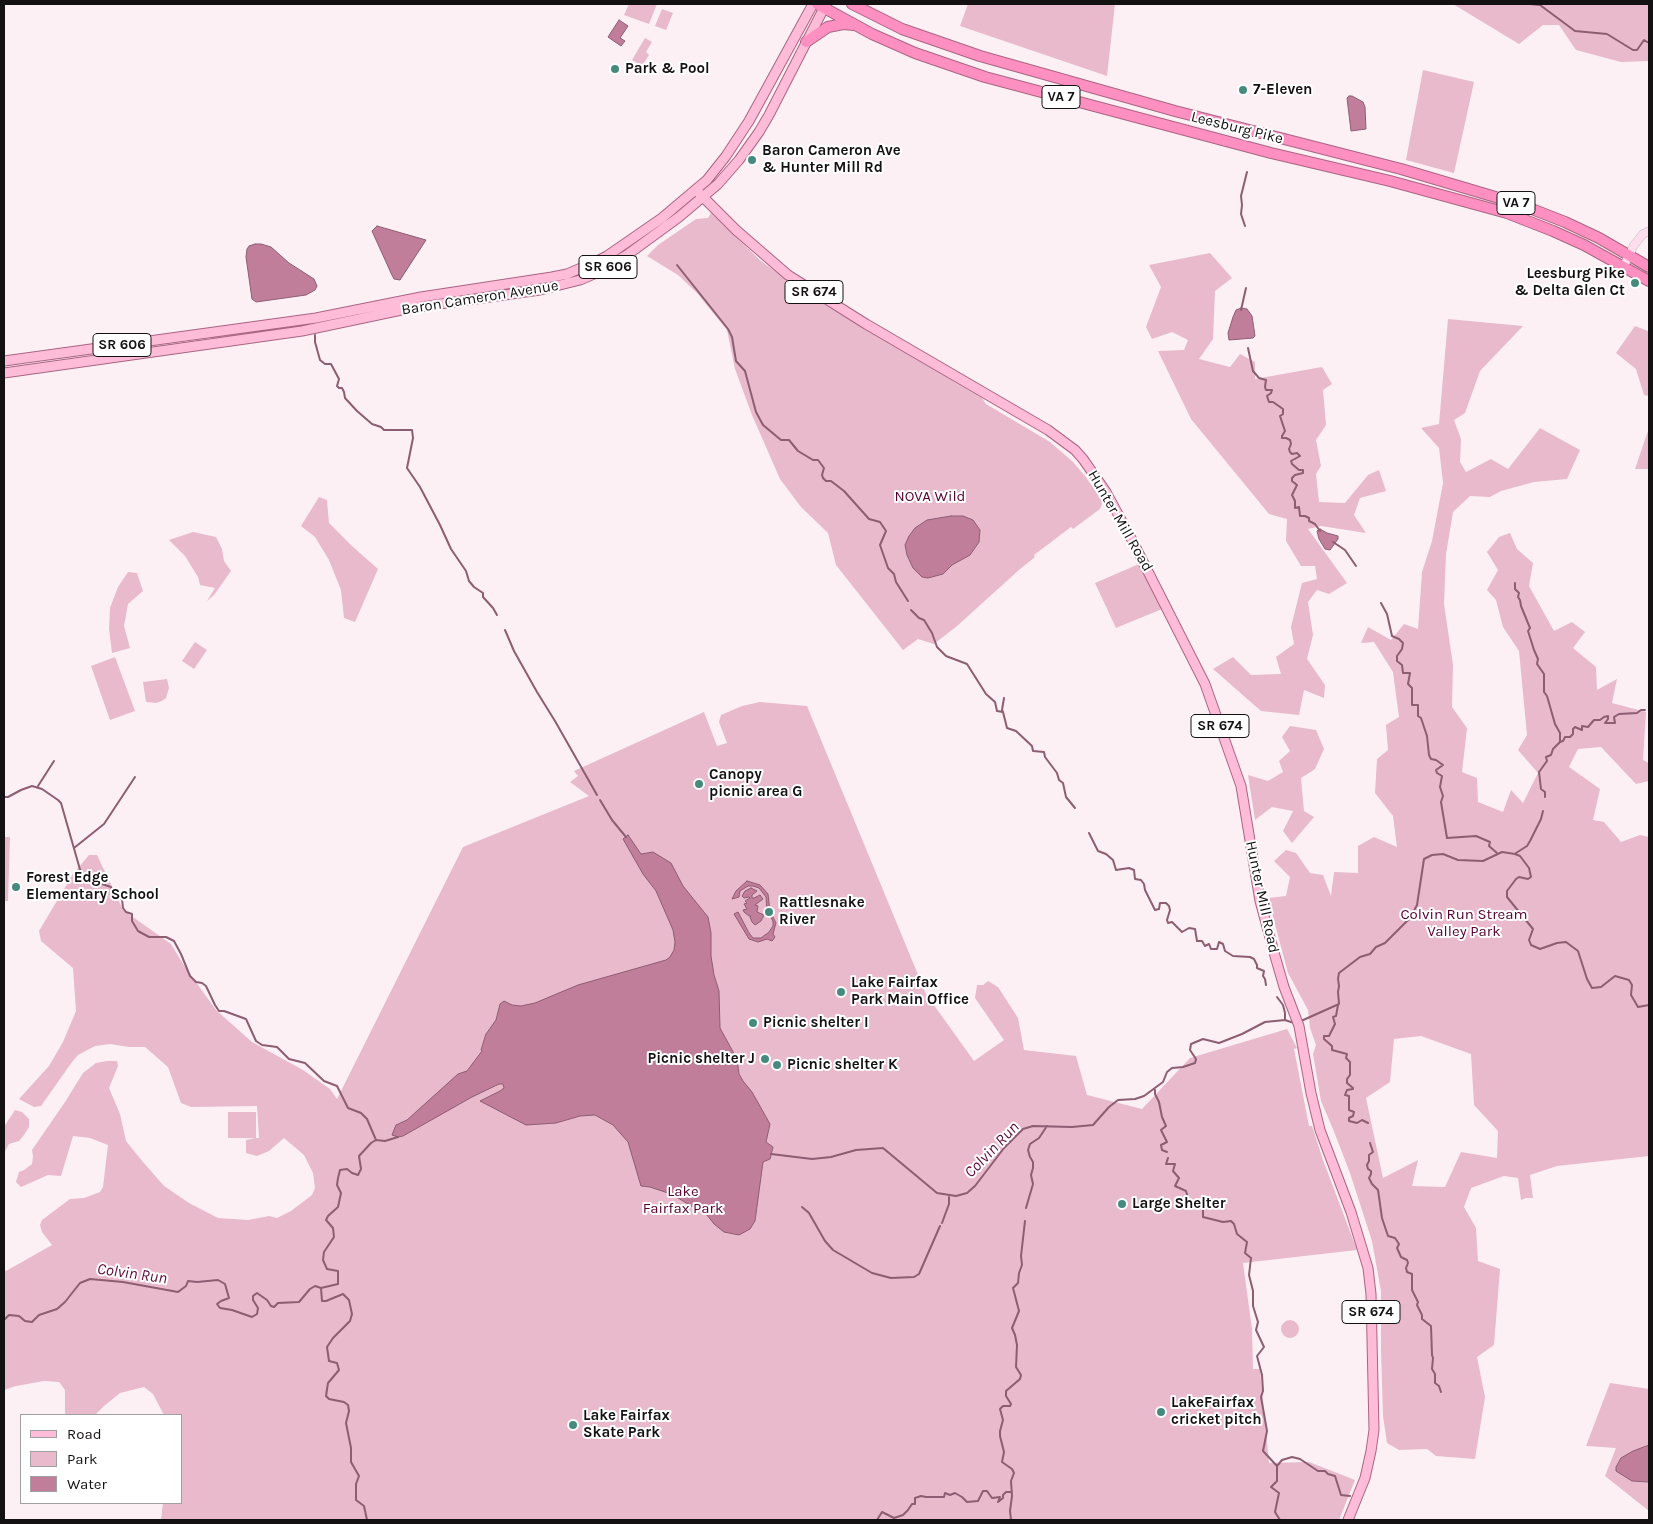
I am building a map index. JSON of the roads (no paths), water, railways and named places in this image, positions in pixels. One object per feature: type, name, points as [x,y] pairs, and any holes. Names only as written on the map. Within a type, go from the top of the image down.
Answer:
[{"type":"highway","name":"Leesburg Pike","points":[[852,4],[902,28],[980,56],[1175,111],[1395,168],[1504,199],[1565,222],[1630,255],[1649,267]]},
{"type":"highway","name":"Leesburg Pike","points":[[820,5],[857,26],[915,53],[985,77],[1261,150],[1482,205],[1554,231],[1590,248],[1649,281]]},
{"type":"highway","points":[[806,42],[828,27],[843,24],[857,26]]},
{"type":"main road","name":"Baron Cameron Avenue","points":[[4,373],[273,335],[411,308],[551,288],[580,280],[609,266],[655,235],[718,184],[739,160],[759,132],[806,42],[820,5]]},
{"type":"main road","name":"Baron Cameron Avenue","points":[[4,361],[316,318],[412,298],[552,278],[581,268],[607,256],[662,218],[707,180],[726,156],[749,121],[820,5]]},
{"type":"main road","name":"Hunter Mill Road","points":[[696,190],[765,256],[788,275],[866,324],[1048,430],[1083,459],[1106,492],[1132,540],[1204,684],[1213,704],[1241,786],[1256,882],[1272,948],[1284,987],[1300,1021],[1310,1053],[1315,1108],[1323,1139],[1351,1212],[1368,1268],[1371,1294],[1373,1441],[1365,1478],[1348,1520]]},
{"type":"main road","points":[[1624,266],[1639,239],[1649,231]]},
{"type":"water","points":[[619,20],[628,26],[620,38],[625,41],[621,46],[608,37]]},
{"type":"water","points":[[1349,96],[1363,102],[1366,129],[1351,131],[1347,98]]},
{"type":"water","points":[[377,226],[426,240],[400,280],[394,279],[372,231]]},
{"type":"water","points":[[255,244],[271,247],[289,263],[314,279],[317,286],[315,290],[306,295],[256,302],[252,299],[246,257],[249,246]]},
{"type":"water","points":[[1241,308],[1247,309],[1252,316],[1255,336],[1253,338],[1229,340],[1228,333],[1233,317],[1236,310]]},
{"type":"water","points":[[963,516],[973,520],[980,530],[979,542],[970,555],[952,565],[943,574],[928,578],[922,577],[913,568],[907,555],[905,545],[909,536],[915,528],[927,520]]},
{"type":"water","points":[[1320,529],[1338,536],[1330,550],[1325,549],[1319,539],[1317,531]]},
{"type":"water","points":[[628,835],[641,854],[653,852],[671,863],[683,886],[708,917],[711,933],[711,956],[719,991],[720,1028],[737,1059],[739,1074],[752,1092],[770,1124],[766,1142],[773,1147],[770,1159],[763,1162],[755,1221],[750,1229],[739,1235],[724,1232],[707,1215],[671,1194],[641,1186],[628,1142],[613,1125],[595,1115],[580,1116],[556,1123],[526,1125],[480,1101],[500,1091],[504,1088],[503,1084],[499,1084],[472,1097],[403,1136],[392,1135],[396,1125],[407,1120],[458,1074],[467,1071],[482,1051],[486,1034],[496,1020],[500,1004],[504,1001],[512,1005],[521,1006],[535,1003],[578,985],[666,960],[670,957],[674,950],[675,942],[673,930],[656,891],[643,874],[623,839]]},
{"type":"water","name":"Rattlesnake River","points":[[747,881],[760,885],[768,894],[770,911],[776,923],[773,934],[775,937],[772,941],[767,939],[758,942],[749,939],[734,914],[738,912],[753,938],[761,938],[773,926],[773,921],[767,911],[766,897],[759,888],[748,886],[740,891],[739,897],[732,899],[736,891]]},
{"type":"water","points":[[751,888],[757,891],[752,895],[752,898],[760,895],[763,899],[755,905],[758,906],[757,912],[764,915],[761,921],[755,925],[752,922],[751,916],[743,910],[747,909],[744,904],[750,898],[742,896],[745,891]]},
{"type":"water","points":[[1649,1445],[1649,1482],[1632,1481],[1616,1471],[1621,1458]]},
{"type":"waterway","points":[[1530,4],[1540,5],[1575,31],[1607,34],[1633,50],[1637,50],[1644,40],[1649,43]]},
{"type":"waterway","points":[[1245,226],[1241,214],[1241,196],[1247,172]]},
{"type":"waterway","points":[[677,265],[728,329],[732,337],[736,361],[745,371],[756,412],[763,425],[781,440],[789,440],[798,451],[813,460],[818,460],[824,468],[823,478],[826,481],[831,481],[844,491],[869,519],[880,522],[886,531],[880,545],[888,568],[894,574],[896,582],[908,601]]},
{"type":"waterway","points":[[1241,310],[1246,288]]},
{"type":"waterway","points":[[315,335],[320,360],[325,364],[331,364],[339,379],[337,386],[342,388],[345,398],[357,411],[372,424],[384,430],[412,430],[413,438],[407,468],[420,487],[451,549],[466,571],[469,581],[483,593],[483,597],[497,615]]},
{"type":"waterway","points":[[1248,348],[1253,371],[1259,378],[1266,380],[1266,390],[1272,390],[1267,396],[1269,402],[1273,402],[1283,409],[1283,414],[1280,416],[1285,431],[1282,438],[1290,440],[1290,452],[1292,454],[1297,453],[1300,456],[1291,461],[1299,470],[1303,470],[1303,473],[1292,478],[1292,481],[1297,485],[1292,495],[1295,501],[1295,508],[1299,507],[1300,516],[1309,518],[1309,521],[1315,524],[1320,531]]},
{"type":"waterway","points":[[1333,542],[1345,550],[1356,566]]},
{"type":"waterway","points":[[1515,583],[1515,589],[1519,593],[1518,597],[1530,628],[1528,631],[1538,659],[1537,664],[1544,674],[1544,692],[1560,733],[1560,742]]},
{"type":"waterway","points":[[1381,603],[1387,614],[1392,636],[1403,643],[1402,649],[1397,656],[1397,661],[1402,665],[1403,673],[1410,673],[1408,684],[1412,688],[1412,705],[1418,705],[1418,716],[1421,718],[1427,736],[1429,755],[1431,759],[1443,765],[1436,770],[1442,776],[1440,787],[1443,796],[1441,802],[1447,838],[1476,836],[1490,842],[1489,846],[1497,853]]},
{"type":"waterway","points":[[911,610],[924,620],[932,633],[937,647],[946,656],[967,664],[986,694],[995,702],[997,711],[1003,712],[1007,728],[1016,731],[1032,746],[1033,751],[1044,752],[1045,757],[1057,773],[1059,780],[1063,783],[1066,797],[1075,808]]},
{"type":"waterway","points":[[505,630],[514,651],[597,795]]},
{"type":"waterway","points":[[1003,712],[1004,698]]},
{"type":"waterway","points":[[1545,797],[1545,792],[1541,789],[1539,772],[1547,761],[1546,757],[1551,755],[1553,749],[1565,737],[1570,737],[1573,734],[1575,727],[1582,730],[1582,726],[1588,727],[1594,720],[1600,720],[1608,716],[1605,723],[1615,723],[1614,717],[1619,714],[1637,713],[1645,710]]},
{"type":"waterway","points":[[38,786],[54,761]]},
{"type":"waterway","points":[[74,848],[104,824],[135,777]]},
{"type":"waterway","points":[[4,797],[32,786],[42,789],[58,800],[61,803],[81,873],[96,882],[111,887],[115,896],[122,899],[123,908],[126,912],[132,914],[132,921],[138,931],[149,937],[166,937],[174,941],[190,976],[196,982],[206,986],[219,1011],[246,1019],[256,1041],[262,1045],[277,1047],[289,1059],[305,1063],[324,1081],[337,1086],[348,1108],[361,1113],[367,1119],[376,1140]]},
{"type":"waterway","points":[[600,800],[612,820],[626,837]]},
{"type":"waterway","points":[[1516,853],[1527,846],[1541,819],[1543,811]]},
{"type":"waterway","points":[[1089,833],[1098,851],[1106,854],[1113,860],[1116,870],[1129,868],[1134,870],[1135,879],[1141,880],[1144,884],[1155,910],[1159,909],[1160,903],[1166,903],[1169,906],[1168,923],[1172,922],[1182,932],[1189,928],[1195,929],[1197,941],[1202,941],[1205,946],[1209,944],[1211,949],[1217,949],[1219,942],[1223,944],[1225,951],[1233,956],[1254,959],[1257,968],[1264,971],[1263,976],[1266,985]]},
{"type":"waterway","name":"Colvin Run","points":[[1301,1021],[1339,1004],[1339,973],[1360,957],[1370,954],[1376,947],[1385,943],[1410,918],[1417,905],[1424,859],[1432,855],[1443,854],[1458,860],[1483,861],[1502,852],[1520,856],[1529,868],[1531,877],[1528,879],[1519,877],[1516,879],[1507,891],[1507,897],[1533,929],[1529,940],[1531,945],[1540,949],[1566,942],[1578,951],[1592,988],[1601,987],[1615,976],[1629,980],[1632,985],[1631,995],[1638,1007],[1649,1005]]},
{"type":"waterway","points":[[1277,997],[1283,1005],[1285,1020]]},
{"type":"waterway","points":[[1338,1005],[1336,1016],[1333,1017],[1335,1024],[1329,1036],[1324,1036],[1324,1039],[1332,1046],[1332,1050],[1347,1054],[1346,1058],[1350,1062],[1350,1075],[1347,1083],[1353,1089],[1347,1090],[1345,1095],[1349,1096],[1349,1110],[1354,1112],[1349,1121],[1357,1123],[1362,1120],[1368,1123]]},
{"type":"waterway","name":"Colvin Run","points":[[771,1154],[812,1159],[831,1157],[856,1150],[883,1148],[937,1193],[956,1196],[967,1193],[975,1186],[1004,1148],[1023,1129],[1033,1126],[1072,1127],[1093,1125],[1118,1100],[1135,1099],[1144,1096],[1163,1082],[1167,1072],[1172,1068],[1195,1063],[1196,1059],[1190,1050],[1191,1044],[1203,1039],[1219,1043],[1265,1022],[1285,1020],[1294,1023]]},
{"type":"waterway","points":[[1155,1090],[1166,1126],[1161,1130],[1167,1142],[1161,1145],[1162,1150],[1167,1152]]},
{"type":"waterway","points":[[1026,1208],[1033,1184],[1031,1175],[1033,1162],[1028,1150],[1030,1144],[1039,1138],[1047,1126]]},
{"type":"waterway","name":"Colvin Run","points":[[4,1320],[9,1315],[19,1316],[25,1321],[32,1322],[39,1315],[57,1309],[80,1283],[90,1279],[123,1282],[178,1292],[186,1286],[188,1281],[218,1280],[225,1284],[229,1298],[217,1304],[220,1308],[252,1317],[257,1314],[258,1308],[253,1300],[253,1296],[257,1293],[274,1307],[278,1303],[299,1302],[315,1286],[321,1288],[338,1284],[338,1271],[327,1269],[323,1260],[324,1252],[334,1237],[333,1228],[326,1220],[338,1207],[341,1193],[337,1185],[340,1170],[347,1169],[358,1175],[361,1169],[359,1156],[371,1143],[376,1140],[385,1141],[398,1137]]},
{"type":"waterway","points":[[1370,1143],[1373,1152],[1369,1155],[1367,1165],[1371,1171],[1369,1178],[1378,1190],[1382,1218],[1388,1236],[1395,1238],[1399,1244],[1397,1248],[1401,1257],[1407,1260],[1407,1272],[1412,1274],[1412,1290],[1418,1302],[1417,1305],[1422,1319],[1431,1326],[1432,1369],[1435,1374],[1435,1383],[1439,1386],[1441,1392]]},
{"type":"waterway","points":[[1168,1158],[1166,1164],[1175,1164],[1173,1171],[1179,1178],[1175,1186],[1186,1191],[1189,1201],[1203,1209],[1203,1217],[1223,1222],[1231,1221],[1237,1234],[1247,1242],[1245,1253],[1251,1258],[1249,1275],[1253,1291],[1253,1306],[1258,1322],[1256,1330],[1264,1347],[1257,1356],[1262,1375],[1263,1391],[1261,1397],[1267,1431],[1263,1451],[1277,1466],[1277,1481],[1271,1487],[1279,1493],[1275,1512],[1280,1520]]},
{"type":"waterway","points":[[942,1223],[949,1204],[949,1197]]},
{"type":"waterway","points":[[802,1207],[809,1213],[825,1241],[833,1250],[872,1273],[891,1278],[914,1277],[919,1274],[940,1226]]},
{"type":"waterway","points":[[1011,1520],[1011,1481],[1014,1473],[1012,1469],[1002,1462],[1004,1452],[1000,1431],[1003,1420],[1000,1409],[1003,1406],[1010,1406],[1006,1391],[1020,1379],[1021,1375],[1016,1367],[1017,1345],[1012,1328],[1019,1311],[1013,1288],[1018,1283],[1022,1265],[1021,1256],[1025,1221]]},
{"type":"waterway","points":[[321,1288],[322,1301],[343,1294],[349,1300],[352,1314],[350,1321],[327,1347],[329,1361],[337,1363],[339,1370],[328,1383],[326,1396],[329,1399],[344,1402],[348,1405],[349,1411],[346,1423],[351,1448],[351,1462],[359,1476],[356,1484],[356,1500],[364,1506],[367,1520]]},
{"type":"waterway","points":[[1277,1466],[1282,1460],[1292,1457],[1300,1459],[1318,1471],[1325,1471],[1335,1476],[1341,1495],[1350,1496]]},
{"type":"waterway","points":[[877,1520],[882,1512],[894,1518],[903,1515],[912,1504],[915,1504],[915,1498],[921,1496],[944,1497],[945,1493],[950,1495],[955,1493],[967,1502],[978,1501],[983,1491],[987,1491],[992,1498],[1000,1497],[998,1502],[1006,1492],[1012,1492]]},
{"type":"place","name":"Park & Pool","points":[[615,69]]},
{"type":"place","name":"7-Eleven","points":[[1243,90]]},
{"type":"place","name":"Baron Cameron Ave & Hunter Mill Rd","points":[[752,160]]},
{"type":"place","name":"Leesburg Pike & Delta Glen Ct","points":[[1635,283]]},
{"type":"place","name":"Canopy picnic area G","points":[[699,784]]},
{"type":"place","name":"Forest Edge Elementary School","points":[[16,887]]},
{"type":"place","name":"Rattlesnake River","points":[[769,912]]},
{"type":"place","name":"Lake Fairfax Park Main Office","points":[[841,992]]},
{"type":"place","name":"Picnic shelter I","points":[[753,1023]]},
{"type":"place","name":"Picnic shelter J","points":[[765,1059]]},
{"type":"place","name":"Picnic shelter K","points":[[777,1065]]},
{"type":"place","name":"Large Shelter","points":[[1122,1204]]},
{"type":"place","name":"LakeFairfax cricket pitch","points":[[1161,1412]]},
{"type":"place","name":"Lake Fairfax Skate Park","points":[[573,1425]]},
{"type":"park label","name":"NOVA Wild","points":[[930,497]]},
{"type":"park label","name":"Colvin Run Stream Valley Park","points":[[1464,924]]},
{"type":"park label","name":"Lake Fairfax Park","points":[[683,1200]]}]
